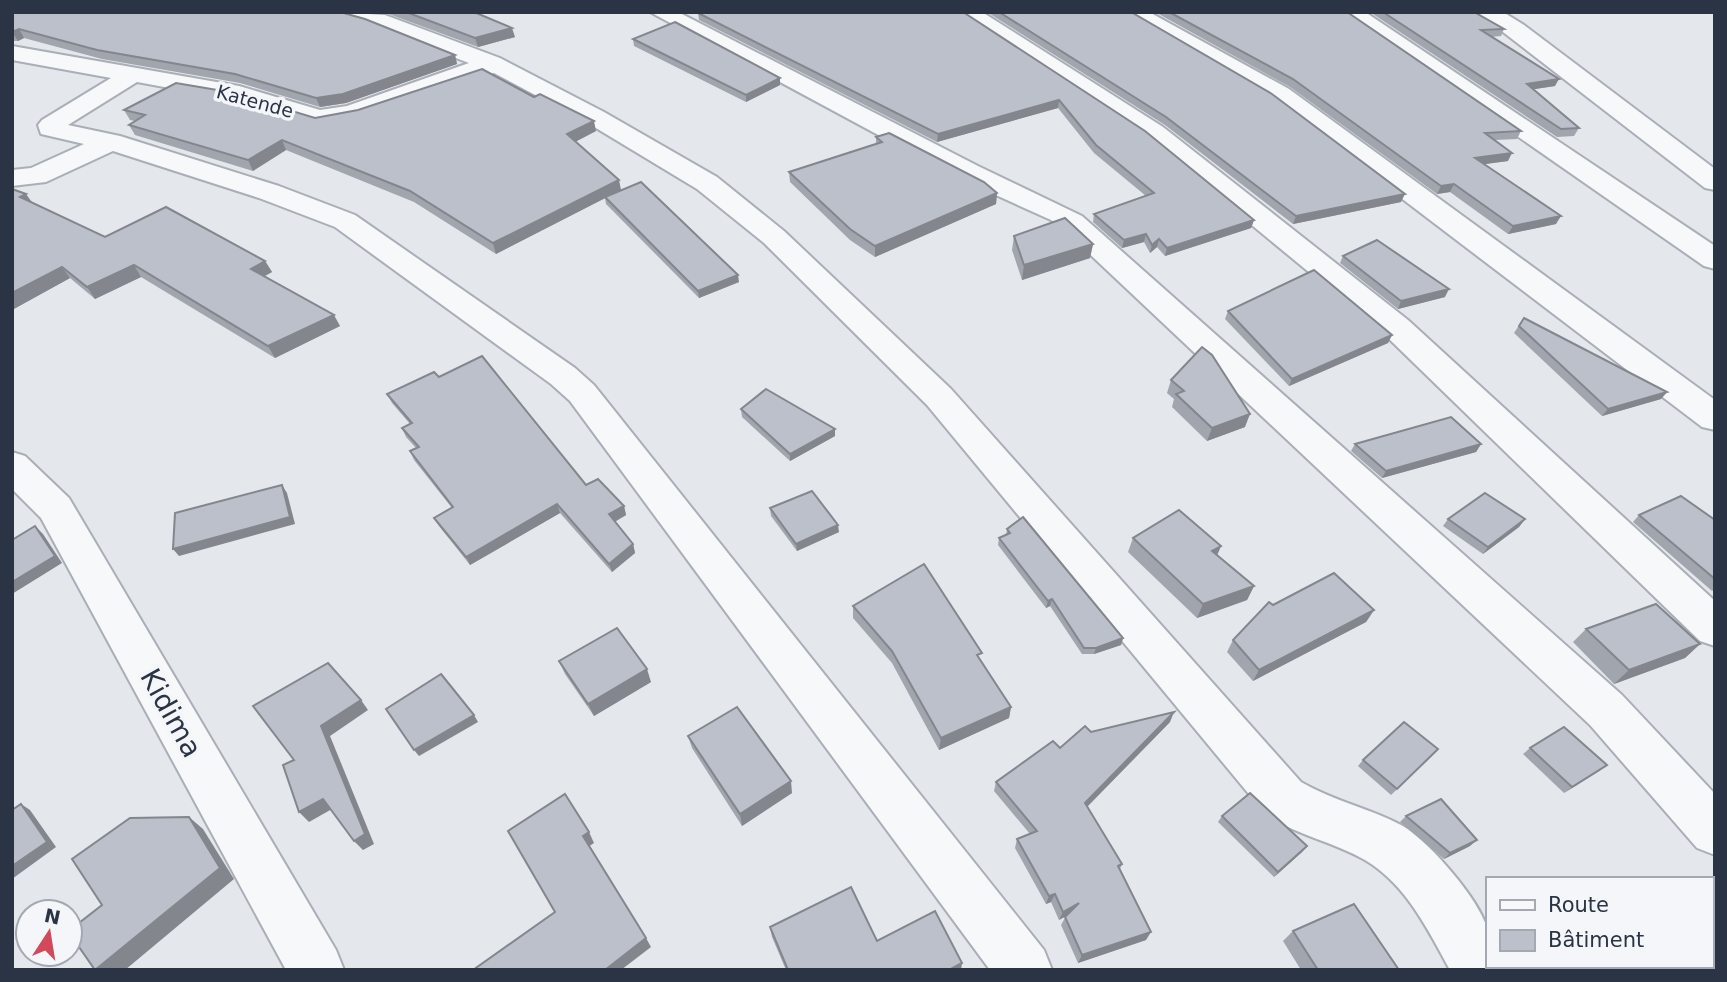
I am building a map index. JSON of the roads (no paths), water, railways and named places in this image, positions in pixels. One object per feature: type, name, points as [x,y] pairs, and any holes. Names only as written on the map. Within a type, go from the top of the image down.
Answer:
[{"type":"street","points":[[346,12],[377,20],[492,63],[595,117],[707,183],[774,237],[939,397],[1284,799],[1300,810],[1383,844],[1406,861],[1424,879],[1481,970]]},
{"type":"street","points":[[661,12],[968,172],[1061,214],[1072,222],[1606,710],[1715,831]]},
{"type":"street","points":[[967,12],[1154,132],[1396,327],[1715,628]]},
{"type":"street","points":[[1133,12],[1280,94],[1715,418]]},
{"type":"street","points":[[1350,12],[1715,260]]},
{"type":"street","points":[[1488,12],[1516,30],[1715,182]]},
{"type":"street","name":"Katende","points":[[12,53],[130,76],[239,93],[319,118],[352,113],[492,63]]},
{"type":"street","points":[[130,76],[51,125],[50,129],[111,142],[269,192],[345,221],[552,368],[582,393],[1024,970]]},
{"type":"street","points":[[18,178],[111,142]]},
{"type":"street","name":"Kidima","points":[[12,466],[55,508],[316,970]]}]
